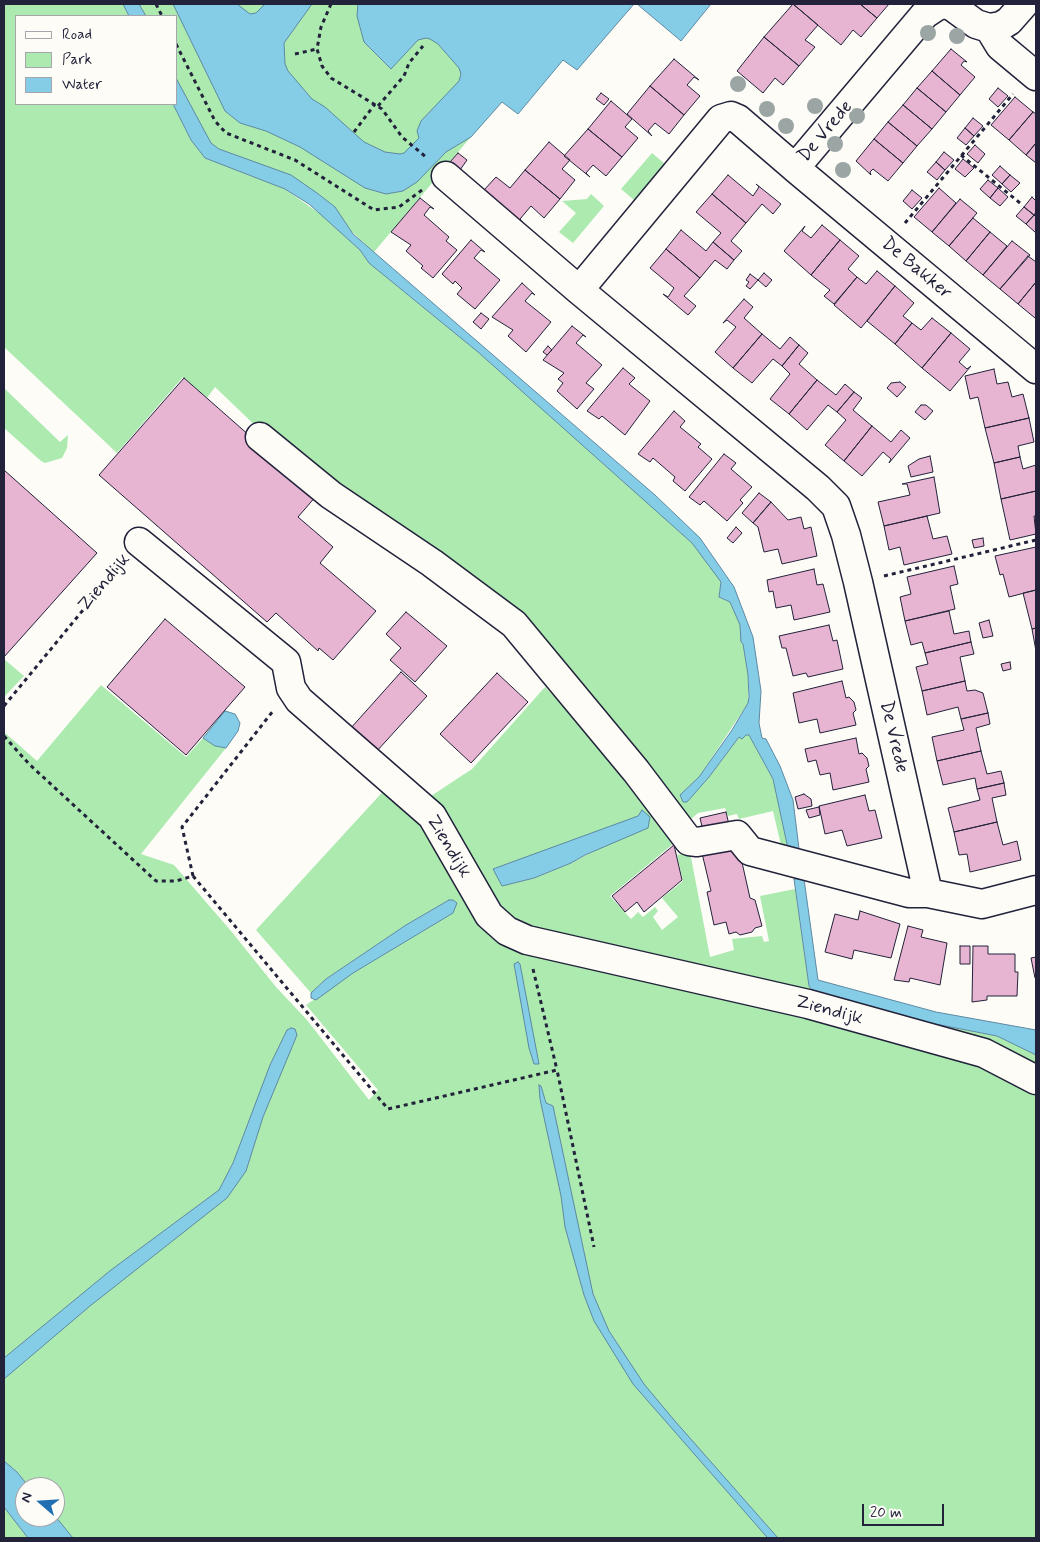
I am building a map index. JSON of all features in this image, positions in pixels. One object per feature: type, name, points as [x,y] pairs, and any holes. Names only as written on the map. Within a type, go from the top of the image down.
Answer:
[{"type":"street","name":"De Vrede","points":[[579,290],[721,119],[731,116],[738,119],[795,168],[926,14],[940,4],[950,4],[976,24],[989,28]]},
{"type":"street","points":[[1024,4],[1009,22],[1001,26],[989,28],[1000,46],[1034,74]]},
{"type":"street","name":"De Vrede","points":[[437,168],[579,290],[818,488],[836,506],[846,535],[858,582],[928,893]]},
{"type":"street","name":"De Bakker","points":[[795,168],[1036,369]]},
{"type":"street","points":[[260,437],[331,495],[432,563],[514,624],[636,771],[689,841],[697,842],[737,835],[750,851],[908,893],[928,893],[982,904],[1036,890]]},
{"type":"street","name":"Ziendijk","points":[[139,542],[286,662],[291,688],[299,700],[432,816],[489,915],[507,931],[527,940],[808,1004],[984,1053],[1036,1080]]},
{"type":"path","points":[[178,48],[220,128],[239,138],[295,160],[374,210],[399,207],[437,168],[402,137],[377,105],[331,78],[322,66],[317,50],[321,27],[331,4]]},
{"type":"path","points":[[354,132],[404,76],[409,63],[424,46]]},
{"type":"path","points":[[296,54],[317,50]]},
{"type":"path","points":[[887,244],[961,155],[1034,74]]},
{"type":"path","points":[[961,155],[1020,203]]},
{"type":"path","points":[[858,582],[1036,540]]},
{"type":"path","name":"Ziendijk","points":[[4,706],[139,542]]},
{"type":"path","points":[[291,688],[182,827],[193,876],[388,1109],[557,1070]]},
{"type":"path","points":[[4,736],[36,770],[156,881],[176,881],[193,876]]},
{"type":"path","points":[[527,940],[557,1070],[594,1247]]},
{"type":"green space","points":[[4,4],[123,4],[128,15],[15,15],[15,105],[174,105],[191,140],[205,158],[285,189],[330,221],[360,250],[369,263],[478,352],[692,543],[713,570],[721,582],[720,598],[730,602],[740,625],[748,675],[748,703],[699,777],[680,796],[683,802],[687,802],[709,777],[740,736],[749,735],[773,779],[790,858],[784,858],[773,811],[739,819],[737,814],[728,816],[725,808],[698,813],[684,825],[685,834],[610,896],[631,919],[638,912],[643,917],[655,907],[658,911],[653,917],[662,930],[678,917],[662,898],[683,881],[677,855],[690,852],[710,957],[734,950],[732,939],[762,936],[764,942],[769,941],[760,896],[795,889],[809,986],[920,1021],[997,1036],[1036,1055],[1036,1076],[1027,1072],[1012,1052],[996,1042],[552,940],[504,917],[428,798],[472,769],[545,687],[650,795],[634,759],[642,754],[594,705],[261,431],[215,387],[207,398],[183,377],[117,453],[4,347]],"holes":[[[650,819],[648,823],[571,863],[534,878],[502,886]]]},
{"type":"green space","points":[[129,4],[633,4],[563,58],[501,101],[374,252],[316,199],[197,139],[178,99],[178,15],[134,15]]},
{"type":"green space","points":[[652,153],[665,164],[634,200],[621,189]]},
{"type":"green space","points":[[591,194],[604,206],[573,243],[559,232],[576,213],[562,201],[587,199]]},
{"type":"green space","points":[[4,388],[60,442],[68,435],[67,448],[62,458],[45,463],[41,461],[4,428]]},
{"type":"green space","points":[[4,659],[24,676],[4,697]]},
{"type":"green space","points":[[101,685],[186,757],[203,738],[215,746],[226,748],[141,854],[174,865],[276,987],[307,1020],[369,1100],[378,1090],[306,1005],[353,973],[453,913],[449,900],[406,925],[326,979],[311,993],[256,930],[389,785],[434,833],[485,921],[934,1045],[1036,1090],[1036,1538],[73,1538],[64,1527],[65,1477],[21,1477],[4,1461],[4,732],[37,761]]},
{"type":"green space","points":[[4,1507],[15,1521],[15,1527],[20,1527],[28,1538],[4,1538]]},
{"type":"water","points":[[123,4],[139,4],[145,15],[128,15]]},
{"type":"water","points":[[173,4],[237,4],[250,14],[256,13],[265,4],[312,4],[284,43],[285,64],[288,71],[312,99],[325,107],[364,142],[385,152],[400,154],[404,153],[419,138],[417,131],[421,121],[459,81],[461,74],[459,68],[438,44],[426,38],[418,40],[391,69],[364,42],[357,16],[358,4],[634,4],[577,70],[563,60],[518,114],[502,102],[471,137],[446,152],[417,182],[403,191],[386,194],[365,188],[300,147],[266,131],[240,123],[225,111]]},
{"type":"water","points":[[637,4],[711,4],[681,41]]},
{"type":"water","points":[[178,82],[211,143],[219,149],[291,175],[335,207],[353,234],[655,495],[700,538],[734,587],[753,637],[761,691],[759,723],[762,738],[766,739],[780,766],[793,800],[800,857],[790,858],[773,779],[749,735],[742,739],[739,737],[709,777],[687,802],[683,802],[680,795],[699,777],[732,730],[748,703],[749,697],[748,675],[743,644],[741,642],[740,625],[730,602],[719,597],[721,582],[692,543],[478,352],[369,263],[360,250],[309,204],[285,189],[205,158],[191,140],[174,105],[178,105]]},
{"type":"water","points":[[225,711],[235,714],[240,723],[238,731],[226,748],[215,746],[203,738]]},
{"type":"water","points":[[642,810],[650,817],[648,828],[534,878],[502,886],[493,869],[638,816]]},
{"type":"water","points":[[794,879],[804,879],[818,980],[936,1012],[1036,1030],[1036,1055],[997,1036],[920,1021],[812,990],[809,986]]},
{"type":"water","points":[[449,900],[457,903],[453,913],[353,973],[316,1000],[311,998],[311,993],[326,979],[406,925]]},
{"type":"water","points":[[518,962],[520,964],[539,1064],[534,1064],[529,1048],[514,964]]},
{"type":"water","points":[[295,1029],[297,1035],[263,1117],[246,1171],[227,1198],[90,1306],[4,1379],[4,1358],[111,1270],[219,1190],[233,1163],[270,1065],[287,1030]]},
{"type":"water","points":[[539,1085],[541,1086],[546,1103],[553,1106],[593,1294],[609,1331],[644,1384],[778,1538],[768,1538],[766,1536],[633,1384],[594,1321],[584,1295],[565,1227],[561,1196],[540,1099]]},
{"type":"water","points":[[4,1461],[21,1477],[15,1477],[15,1521],[4,1507]]},
{"type":"water","points":[[19,1527],[64,1527],[73,1538],[28,1538]]},
{"type":"building","points":[[793,4],[860,4],[877,18],[861,37],[853,30],[841,45]]},
{"type":"building","points":[[793,4],[818,25],[805,40],[815,47],[799,66],[764,37]]},
{"type":"building","points":[[860,4],[889,4],[877,18]]},
{"type":"building","points":[[764,37],[799,66],[783,85],[775,78],[763,93],[737,71]]},
{"type":"building","points":[[951,49],[967,62],[964,61],[961,65],[975,77],[960,95],[932,71]]},
{"type":"building","points":[[674,59],[699,80],[694,77],[687,85],[700,96],[684,115],[650,86]]},
{"type":"building","points":[[932,71],[960,95],[946,112],[917,88]]},
{"type":"building","points":[[650,86],[684,115],[669,134],[655,123],[648,131],[652,136],[627,114]]},
{"type":"building","points":[[917,88],[946,112],[932,129],[903,105]]},
{"type":"building","points":[[998,88],[1008,96],[998,107],[989,99]]},
{"type":"building","points":[[601,93],[609,99],[604,105],[596,99]]},
{"type":"building","points":[[1015,97],[1033,112],[1009,140],[991,125]]},
{"type":"building","points":[[611,101],[632,119],[625,127],[638,138],[622,157],[588,129]]},
{"type":"building","points":[[903,105],[932,129],[917,146],[888,122]]},
{"type":"building","points":[[1033,112],[1036,114],[1036,143],[1026,155],[1009,140]]},
{"type":"building","points":[[973,118],[983,126],[974,136],[965,128]]},
{"type":"building","points":[[888,122],[917,146],[903,163],[874,139]]},
{"type":"building","points":[[965,128],[974,136],[966,145],[957,138]]},
{"type":"building","points":[[588,129],[622,157],[606,176],[593,165],[586,173],[590,177],[564,156]]},
{"type":"building","points":[[874,139],[903,163],[888,181],[873,169],[870,172],[871,175],[856,161]]},
{"type":"building","points":[[549,142],[570,160],[562,169],[575,180],[560,199],[525,170]]},
{"type":"building","points":[[1036,143],[1036,163],[1026,155]]},
{"type":"building","points":[[975,145],[985,154],[978,163],[967,154]]},
{"type":"building","points":[[944,152],[954,160],[945,170],[936,162]]},
{"type":"building","points":[[458,153],[467,160],[460,170],[450,162]]},
{"type":"building","points":[[963,159],[974,168],[965,177],[955,169]]},
{"type":"building","points":[[936,162],[945,170],[937,180],[927,172]]},
{"type":"building","points":[[1000,166],[1010,175],[1002,184],[992,175]]},
{"type":"building","points":[[525,170],[560,199],[544,218],[531,206],[520,219],[524,224],[484,190],[496,177],[510,188]]},
{"type":"building","points":[[728,175],[753,196],[759,187],[756,184],[781,204],[773,214],[762,204],[746,223],[712,194]]},
{"type":"building","points":[[1010,175],[1020,183],[1011,192],[1002,184]]},
{"type":"building","points":[[988,180],[998,188],[990,198],[980,189]]},
{"type":"building","points":[[939,188],[956,203],[932,232],[914,217]]},
{"type":"building","points":[[998,188],[1008,197],[1000,206],[990,198]]},
{"type":"building","points":[[912,190],[922,198],[912,209],[903,201]]},
{"type":"building","points":[[712,194],[746,223],[731,241],[742,251],[734,260],[713,242],[721,233],[696,212]]},
{"type":"building","points":[[1032,197],[1036,201],[1036,212],[1034,215],[1024,207]]},
{"type":"building","points":[[420,198],[434,209],[430,207],[424,215],[449,237],[446,241],[457,250],[433,278],[406,251],[411,245],[391,232]]},
{"type":"building","points":[[960,199],[977,213],[949,246],[932,232]]},
{"type":"building","points":[[1024,207],[1034,215],[1026,224],[1016,216]]},
{"type":"building","points":[[1034,215],[1036,217],[1036,233],[1026,224]]},
{"type":"building","points":[[973,218],[990,232],[966,261],[949,246]]},
{"type":"building","points":[[822,225],[840,240],[811,275],[784,251],[805,226],[802,231],[811,238]]},
{"type":"building","points":[[681,230],[706,251],[713,242],[734,260],[727,269],[715,260],[700,278],[666,249]]},
{"type":"building","points":[[990,232],[1007,246],[983,275],[966,261]]},
{"type":"building","points":[[471,240],[485,252],[481,250],[474,258],[500,280],[475,309],[457,294],[462,288],[455,281],[453,284],[442,274]]},
{"type":"building","points":[[840,240],[859,256],[848,269],[857,277],[834,304],[824,296],[830,290],[811,275]]},
{"type":"building","points":[[1012,241],[1030,255],[1000,289],[983,275]]},
{"type":"building","points":[[666,249],[700,278],[684,296],[696,306],[688,315],[663,294],[668,297],[674,288],[650,268]]},
{"type":"building","points":[[1028,256],[1036,262],[1036,282],[1018,304],[1000,289]]},
{"type":"building","points":[[877,271],[895,286],[861,328],[834,305],[857,277],[866,284]]},
{"type":"building","points":[[764,273],[772,280],[766,287],[758,280]]},
{"type":"building","points":[[750,274],[758,280],[750,289],[746,286],[749,282],[746,280]]},
{"type":"building","points":[[1036,282],[1036,316],[1035,318],[1018,304]]},
{"type":"building","points":[[522,283],[535,295],[532,293],[525,301],[551,322],[526,352],[508,336],[513,330],[492,317]]},
{"type":"building","points":[[895,286],[914,303],[903,316],[912,323],[895,344],[867,321]]},
{"type":"building","points":[[744,299],[753,307],[744,318],[762,334],[733,368],[715,352],[736,327],[727,320],[723,323]]},
{"type":"building","points":[[481,313],[489,319],[481,329],[473,322]]},
{"type":"building","points":[[932,318],[951,333],[922,368],[895,344],[912,323],[921,330]]},
{"type":"building","points":[[572,326],[586,337],[583,335],[576,343],[602,365],[586,383],[594,389],[577,409],[557,391],[563,383],[558,379],[564,373],[543,360]]},
{"type":"building","points":[[951,333],[970,349],[959,362],[967,369],[971,366],[950,391],[922,368]]},
{"type":"building","points":[[762,334],[780,349],[790,337],[799,345],[782,366],[773,359],[752,383],[733,368]]},
{"type":"building","points":[[799,345],[808,353],[799,364],[817,380],[789,414],[770,399],[790,374],[782,366]]},
{"type":"building","points":[[548,346],[552,350],[547,355],[543,352]]},
{"type":"building","points":[[623,368],[635,378],[629,384],[650,401],[625,435],[602,416],[599,419],[587,411]]},
{"type":"building","points":[[994,369],[997,384],[1008,382],[1012,397],[1023,394],[1029,418],[985,428],[978,397],[970,399],[965,376]]},
{"type":"building","points":[[184,378],[317,495],[298,517],[333,547],[320,563],[376,611],[333,660],[319,648],[318,651],[276,613],[267,622],[99,475]]},
{"type":"building","points":[[817,380],[836,395],[845,384],[854,392],[837,412],[828,405],[807,430],[789,414]]},
{"type":"building","points":[[900,382],[906,387],[897,397],[887,388],[891,383]]},
{"type":"building","points":[[854,392],[862,398],[853,410],[872,426],[844,461],[825,445],[846,420],[837,412]]},
{"type":"building","points":[[921,405],[926,405],[933,411],[925,420],[915,412]]},
{"type":"building","points":[[674,411],[685,421],[680,427],[701,444],[698,447],[712,459],[685,491],[673,481],[675,477],[653,458],[650,462],[638,454]]},
{"type":"building","points":[[1029,418],[1034,442],[1018,446],[1020,457],[994,463],[985,428]]},
{"type":"building","points":[[872,426],[891,442],[901,430],[910,438],[889,463],[891,459],[883,452],[862,476],[844,461]]},
{"type":"building","points":[[724,454],[736,463],[731,469],[752,487],[740,500],[743,503],[727,521],[704,501],[700,505],[689,497]]},
{"type":"building","points":[[930,456],[933,472],[911,477],[908,466],[919,459]]},
{"type":"building","points":[[1020,457],[1023,469],[1036,465],[1036,491],[1001,499],[994,463]]},
{"type":"building","points":[[4,470],[97,553],[4,657]]},
{"type":"building","points":[[934,477],[940,513],[884,526],[878,502],[910,495],[907,484],[902,484]]},
{"type":"building","points":[[1036,491],[1036,516],[1034,516],[1036,534],[1010,540],[1001,499]]},
{"type":"building","points":[[759,493],[771,502],[753,523],[742,513]]},
{"type":"building","points":[[771,502],[788,520],[801,517],[804,529],[811,527],[817,556],[782,564],[778,549],[764,552],[758,527],[753,523]]},
{"type":"building","points":[[927,516],[933,539],[947,536],[952,554],[904,565],[900,547],[889,550],[884,526]]},
{"type":"building","points":[[736,527],[742,533],[733,543],[727,538]]},
{"type":"building","points":[[983,538],[984,546],[974,548],[972,540]]},
{"type":"building","points":[[1036,547],[1036,590],[1009,597],[1003,574],[1000,575],[995,556]]},
{"type":"building","points":[[954,566],[958,584],[950,586],[955,609],[905,621],[900,597],[911,594],[907,577]]},
{"type":"building","points":[[814,569],[817,585],[823,584],[830,612],[794,620],[791,605],[776,608],[773,591],[769,592],[767,580]]},
{"type":"building","points":[[1036,590],[1036,628],[1032,629],[1023,593]]},
{"type":"building","points":[[949,611],[954,634],[969,631],[971,642],[925,653],[922,642],[911,645],[905,621]]},
{"type":"building","points":[[406,612],[447,646],[415,682],[390,660],[401,648],[386,634]]},
{"type":"building","points":[[165,619],[245,687],[186,755],[107,687]]},
{"type":"building","points":[[989,620],[993,636],[983,638],[979,623]]},
{"type":"building","points":[[829,625],[833,641],[837,640],[843,669],[808,677],[806,673],[793,676],[786,648],[782,648],[779,636]]},
{"type":"building","points":[[1036,628],[1036,651],[1032,629]]},
{"type":"building","points":[[971,642],[974,654],[960,657],[965,681],[922,691],[916,667],[928,664],[925,653]]},
{"type":"building","points":[[1010,662],[1011,669],[1003,671],[1001,664]]},
{"type":"building","points":[[401,672],[427,696],[376,752],[350,729]]},
{"type":"building","points":[[497,673],[528,702],[471,763],[440,734]]},
{"type":"building","points":[[842,681],[846,698],[849,697],[854,702],[856,710],[853,713],[856,725],[820,733],[817,719],[799,723],[793,693]]},
{"type":"building","points":[[965,681],[967,691],[975,690],[983,693],[988,713],[961,719],[958,707],[927,715],[922,691]]},
{"type":"building","points":[[988,713],[990,724],[976,728],[981,751],[937,761],[932,737],[964,730],[961,719]]},
{"type":"building","points":[[856,738],[859,754],[862,753],[867,758],[869,766],[866,769],[869,782],[833,790],[830,773],[820,775],[816,760],[808,762],[805,749]]},
{"type":"building","points":[[981,751],[987,774],[1001,771],[1004,783],[977,789],[975,778],[943,785],[937,761]]},
{"type":"building","points":[[1004,783],[1006,795],[992,798],[997,822],[954,832],[948,808],[980,800],[977,789]]},
{"type":"building","points":[[804,794],[811,799],[812,806],[798,809],[795,797]]},
{"type":"building","points":[[865,795],[869,811],[875,810],[882,838],[847,846],[842,830],[825,834],[819,806]]},
{"type":"building","points":[[819,807],[820,815],[809,818],[806,810]]},
{"type":"building","points":[[726,812],[730,829],[704,835],[700,818]]},
{"type":"building","points":[[997,822],[1003,845],[1017,841],[1021,860],[970,872],[967,854],[959,855],[954,832]]},
{"type":"building","points":[[737,840],[750,898],[755,900],[762,926],[755,928],[752,932],[740,935],[736,932],[729,934],[726,922],[714,925],[707,892],[711,891],[701,849]]},
{"type":"building","points":[[674,845],[682,880],[644,912],[637,902],[625,912],[612,896]]},
{"type":"building","points":[[860,911],[900,924],[891,958],[854,950],[852,959],[825,952],[835,914],[858,920]]},
{"type":"building","points":[[908,926],[923,930],[921,937],[947,943],[940,985],[910,978],[909,982],[894,980]]},
{"type":"building","points":[[960,946],[970,946],[970,964],[960,964]]},
{"type":"building","points":[[973,946],[988,946],[988,954],[1015,954],[1015,972],[1018,972],[1017,996],[987,996],[987,1000],[972,1002]]},
{"type":"building","points":[[1036,957],[1036,978],[1035,978],[1031,958]]}]
